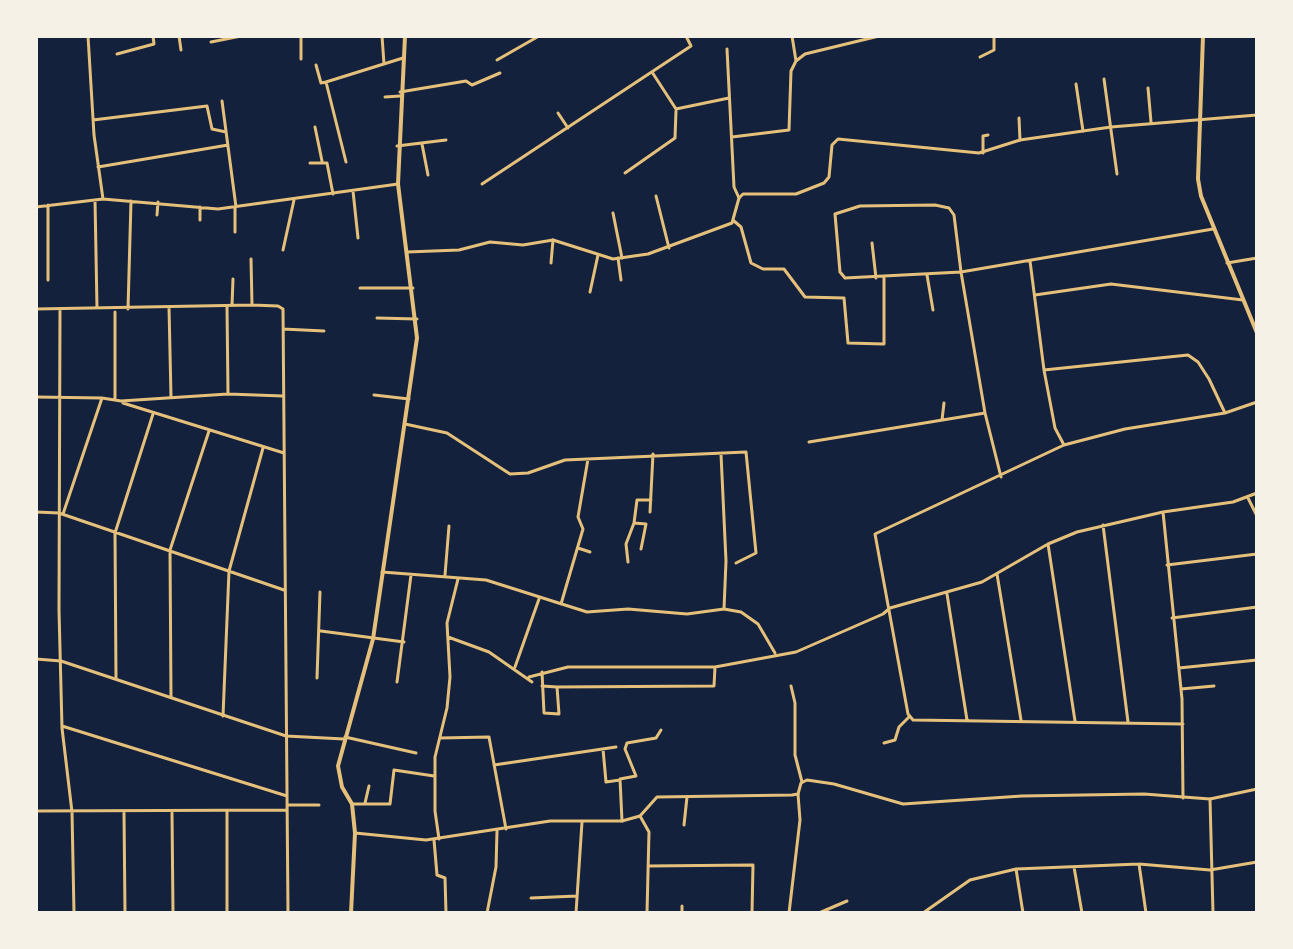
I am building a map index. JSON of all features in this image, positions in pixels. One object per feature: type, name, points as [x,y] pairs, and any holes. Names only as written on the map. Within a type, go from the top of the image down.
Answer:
[{"type":"main road","points":[[351,913],[355,833],[352,804],[338,772],[373,639],[409,399],[417,319],[398,184],[397,146],[405,36]]},
{"type":"main road","points":[[1203,36],[1198,179],[1213,229],[1257,333]]},
{"type":"street","points":[[88,36],[93,120],[103,199]]},
{"type":"street","points":[[117,54],[154,44],[153,36]]},
{"type":"street","points":[[179,36],[181,50]]},
{"type":"street","points":[[211,42],[241,36]]},
{"type":"street","points":[[301,36],[301,59]]},
{"type":"street","points":[[382,36],[384,65]]},
{"type":"street","points":[[497,60],[539,36]]},
{"type":"street","points":[[482,184],[691,46],[686,36]]},
{"type":"street","points":[[792,36],[796,61]]},
{"type":"street","points":[[732,137],[789,130],[791,71],[796,61],[805,54],[877,36]]},
{"type":"street","points":[[980,57],[994,50],[994,36]]},
{"type":"street","points":[[727,49],[734,187],[739,198],[734,221]]},
{"type":"street","points":[[316,65],[321,83],[403,58]]},
{"type":"street","points":[[625,173],[675,138],[676,109],[652,72]]},
{"type":"street","points":[[385,97],[466,81],[472,85],[500,73]]},
{"type":"street","points":[[1104,79],[1117,174]]},
{"type":"street","points":[[326,82],[346,162]]},
{"type":"street","points":[[1076,84],[1083,131]]},
{"type":"street","points":[[1148,88],[1151,122]]},
{"type":"street","points":[[676,109],[729,98]]},
{"type":"street","points":[[222,101],[235,207],[235,232]]},
{"type":"street","points":[[93,120],[207,106],[212,129],[226,132]]},
{"type":"street","points":[[558,113],[568,128]]},
{"type":"street","points":[[739,198],[752,192],[796,194],[824,183],[829,177],[832,145],[838,139],[983,153],[1020,140],[1111,127],[1257,115]]},
{"type":"street","points":[[1019,118],[1020,140]]},
{"type":"street","points":[[315,127],[322,161]]},
{"type":"street","points":[[983,153],[983,136],[988,135]]},
{"type":"street","points":[[397,146],[446,140]]},
{"type":"street","points":[[422,144],[428,175]]},
{"type":"street","points":[[98,167],[228,145]]},
{"type":"street","points":[[310,163],[322,161],[328,164],[333,194]]},
{"type":"street","points":[[36,207],[103,199],[235,207],[398,184]]},
{"type":"street","points":[[353,191],[358,238]]},
{"type":"street","points":[[656,196],[669,248]]},
{"type":"street","points":[[95,200],[97,309]]},
{"type":"street","points":[[283,250],[294,200]]},
{"type":"street","points":[[128,309],[131,201]]},
{"type":"street","points":[[157,215],[158,202]]},
{"type":"street","points":[[48,205],[48,280]]},
{"type":"street","points":[[1001,477],[985,413],[961,272],[954,215],[949,208],[883,205],[843,209],[835,214],[842,276],[876,278],[961,272],[1213,229]]},
{"type":"street","points":[[200,207],[200,220]]},
{"type":"street","points":[[613,213],[621,280]]},
{"type":"street","points":[[407,252],[459,250],[490,242],[523,245],[553,240],[598,255],[620,258],[669,248],[734,221]]},
{"type":"street","points":[[734,221],[741,227],[751,263],[763,269],[784,269],[804,296],[844,298],[848,343],[884,344],[884,278]]},
{"type":"street","points":[[551,263],[553,240]]},
{"type":"street","points":[[872,243],[876,278]]},
{"type":"street","points":[[590,292],[598,255]]},
{"type":"street","points":[[1227,263],[1257,258]]},
{"type":"street","points":[[251,259],[252,305]]},
{"type":"street","points":[[1030,261],[1044,370],[1055,428],[1064,445]]},
{"type":"street","points":[[927,275],[933,310]]},
{"type":"street","points":[[228,394],[233,279]]},
{"type":"street","points":[[1035,295],[1111,284],[1243,300]]},
{"type":"street","points":[[360,288],[413,288]]},
{"type":"street","points":[[36,309],[115,310],[252,305],[278,306],[283,312],[288,913]]},
{"type":"street","points":[[169,307],[171,397]]},
{"type":"street","points":[[60,309],[62,726],[72,812],[74,913]]},
{"type":"street","points":[[115,310],[115,400]]},
{"type":"street","points":[[377,318],[417,319]]},
{"type":"street","points":[[283,329],[324,331]]},
{"type":"street","points":[[1044,370],[1188,355],[1198,362],[1209,379],[1225,413]]},
{"type":"street","points":[[121,401],[228,394],[283,396]]},
{"type":"street","points":[[374,395],[409,399]]},
{"type":"street","points":[[36,397],[121,401],[153,414],[284,453]]},
{"type":"street","points":[[61,513],[102,398]]},
{"type":"street","points":[[1183,724],[915,721],[909,717],[874,538],[876,532],[1001,477],[1064,445],[1125,429],[1225,413],[1257,402]]},
{"type":"street","points":[[942,420],[944,403]]},
{"type":"street","points":[[809,442],[985,413]]},
{"type":"street","points":[[116,679],[115,533],[153,414]]},
{"type":"street","points":[[405,424],[447,433],[480,451],[505,473],[528,473],[562,460],[653,454],[747,454],[756,553],[736,563]]},
{"type":"street","points":[[171,697],[170,550],[209,431]]},
{"type":"street","points":[[223,716],[229,571],[263,448]]},
{"type":"street","points":[[650,512],[653,454]]},
{"type":"street","points":[[721,454],[726,561],[724,609]]},
{"type":"street","points":[[561,604],[583,529],[578,517],[588,459]]},
{"type":"street","points":[[447,637],[489,652],[530,679],[542,672],[568,667],[715,667],[811,647],[890,608],[997,574],[1048,544],[1103,525],[1248,498],[1257,493]]},
{"type":"street","points":[[1248,498],[1257,516]]},
{"type":"street","points":[[628,562],[626,544],[634,523],[637,500],[651,500]]},
{"type":"street","points":[[36,512],[61,513],[284,590]]},
{"type":"street","points":[[1163,512],[1181,689],[1183,798]]},
{"type":"street","points":[[634,523],[646,524],[641,549]]},
{"type":"street","points":[[1103,525],[1128,722]]},
{"type":"street","points":[[445,575],[449,526]]},
{"type":"street","points":[[1048,544],[1075,721]]},
{"type":"street","points":[[578,548],[590,552]]},
{"type":"street","points":[[1167,565],[1257,554]]},
{"type":"street","points":[[382,572],[489,580],[539,599],[587,612],[628,609],[687,614],[724,609],[749,615],[776,654]]},
{"type":"street","points":[[997,574],[1021,720]]},
{"type":"street","points":[[397,682],[411,575]]},
{"type":"street","points":[[446,913],[445,878],[437,875],[434,776],[450,677],[447,637],[459,577]]},
{"type":"street","points":[[317,678],[320,592]]},
{"type":"street","points":[[947,592],[967,720]]},
{"type":"street","points":[[514,668],[539,599]]},
{"type":"street","points":[[1172,618],[1257,607]]},
{"type":"street","points":[[320,631],[404,642]]},
{"type":"street","points":[[36,659],[61,661],[286,736],[345,738],[416,753]]},
{"type":"street","points":[[1179,668],[1257,660]]},
{"type":"street","points":[[542,686],[714,686],[715,667]]},
{"type":"street","points":[[542,672],[546,714],[560,713],[557,687]]},
{"type":"street","points":[[789,913],[800,820],[798,794],[802,782],[795,755],[795,703],[791,686]]},
{"type":"street","points":[[1181,689],[1214,686]]},
{"type":"street","points":[[884,743],[895,740],[899,727],[909,717]]},
{"type":"street","points":[[62,726],[287,796]]},
{"type":"street","points":[[603,749],[606,782],[636,776],[625,749],[628,741],[656,738],[661,730]]},
{"type":"street","points":[[440,738],[487,736],[506,829]]},
{"type":"street","points":[[494,765],[616,747]]},
{"type":"street","points":[[352,804],[390,803],[394,770],[434,776]]},
{"type":"street","points":[[620,780],[622,821]]},
{"type":"street","points":[[802,782],[834,784],[903,804],[1022,796],[1210,799],[1257,789]]},
{"type":"street","points":[[365,803],[369,786]]},
{"type":"street","points":[[355,833],[437,840],[550,821],[622,821],[640,816],[653,798],[798,794]]},
{"type":"street","points":[[684,825],[687,795]]},
{"type":"street","points":[[1210,799],[1213,913]]},
{"type":"street","points":[[36,811],[227,811],[319,805]]},
{"type":"street","points":[[227,811],[227,913]]},
{"type":"street","points":[[124,812],[125,913]]},
{"type":"street","points":[[172,812],[173,913]]},
{"type":"street","points":[[640,816],[649,832],[647,913]]},
{"type":"street","points":[[576,913],[582,822]]},
{"type":"street","points":[[487,913],[496,867],[497,831]]},
{"type":"street","points":[[923,913],[970,880],[1016,869],[1139,864],[1210,870],[1257,862]]},
{"type":"street","points":[[1139,864],[1146,913]]},
{"type":"street","points":[[648,866],[754,866],[752,913]]},
{"type":"street","points":[[1074,867],[1082,913]]},
{"type":"street","points":[[1016,869],[1023,913]]},
{"type":"street","points":[[531,898],[577,896]]},
{"type":"street","points":[[819,913],[847,901]]},
{"type":"street","points":[[682,906],[682,913]]}]
